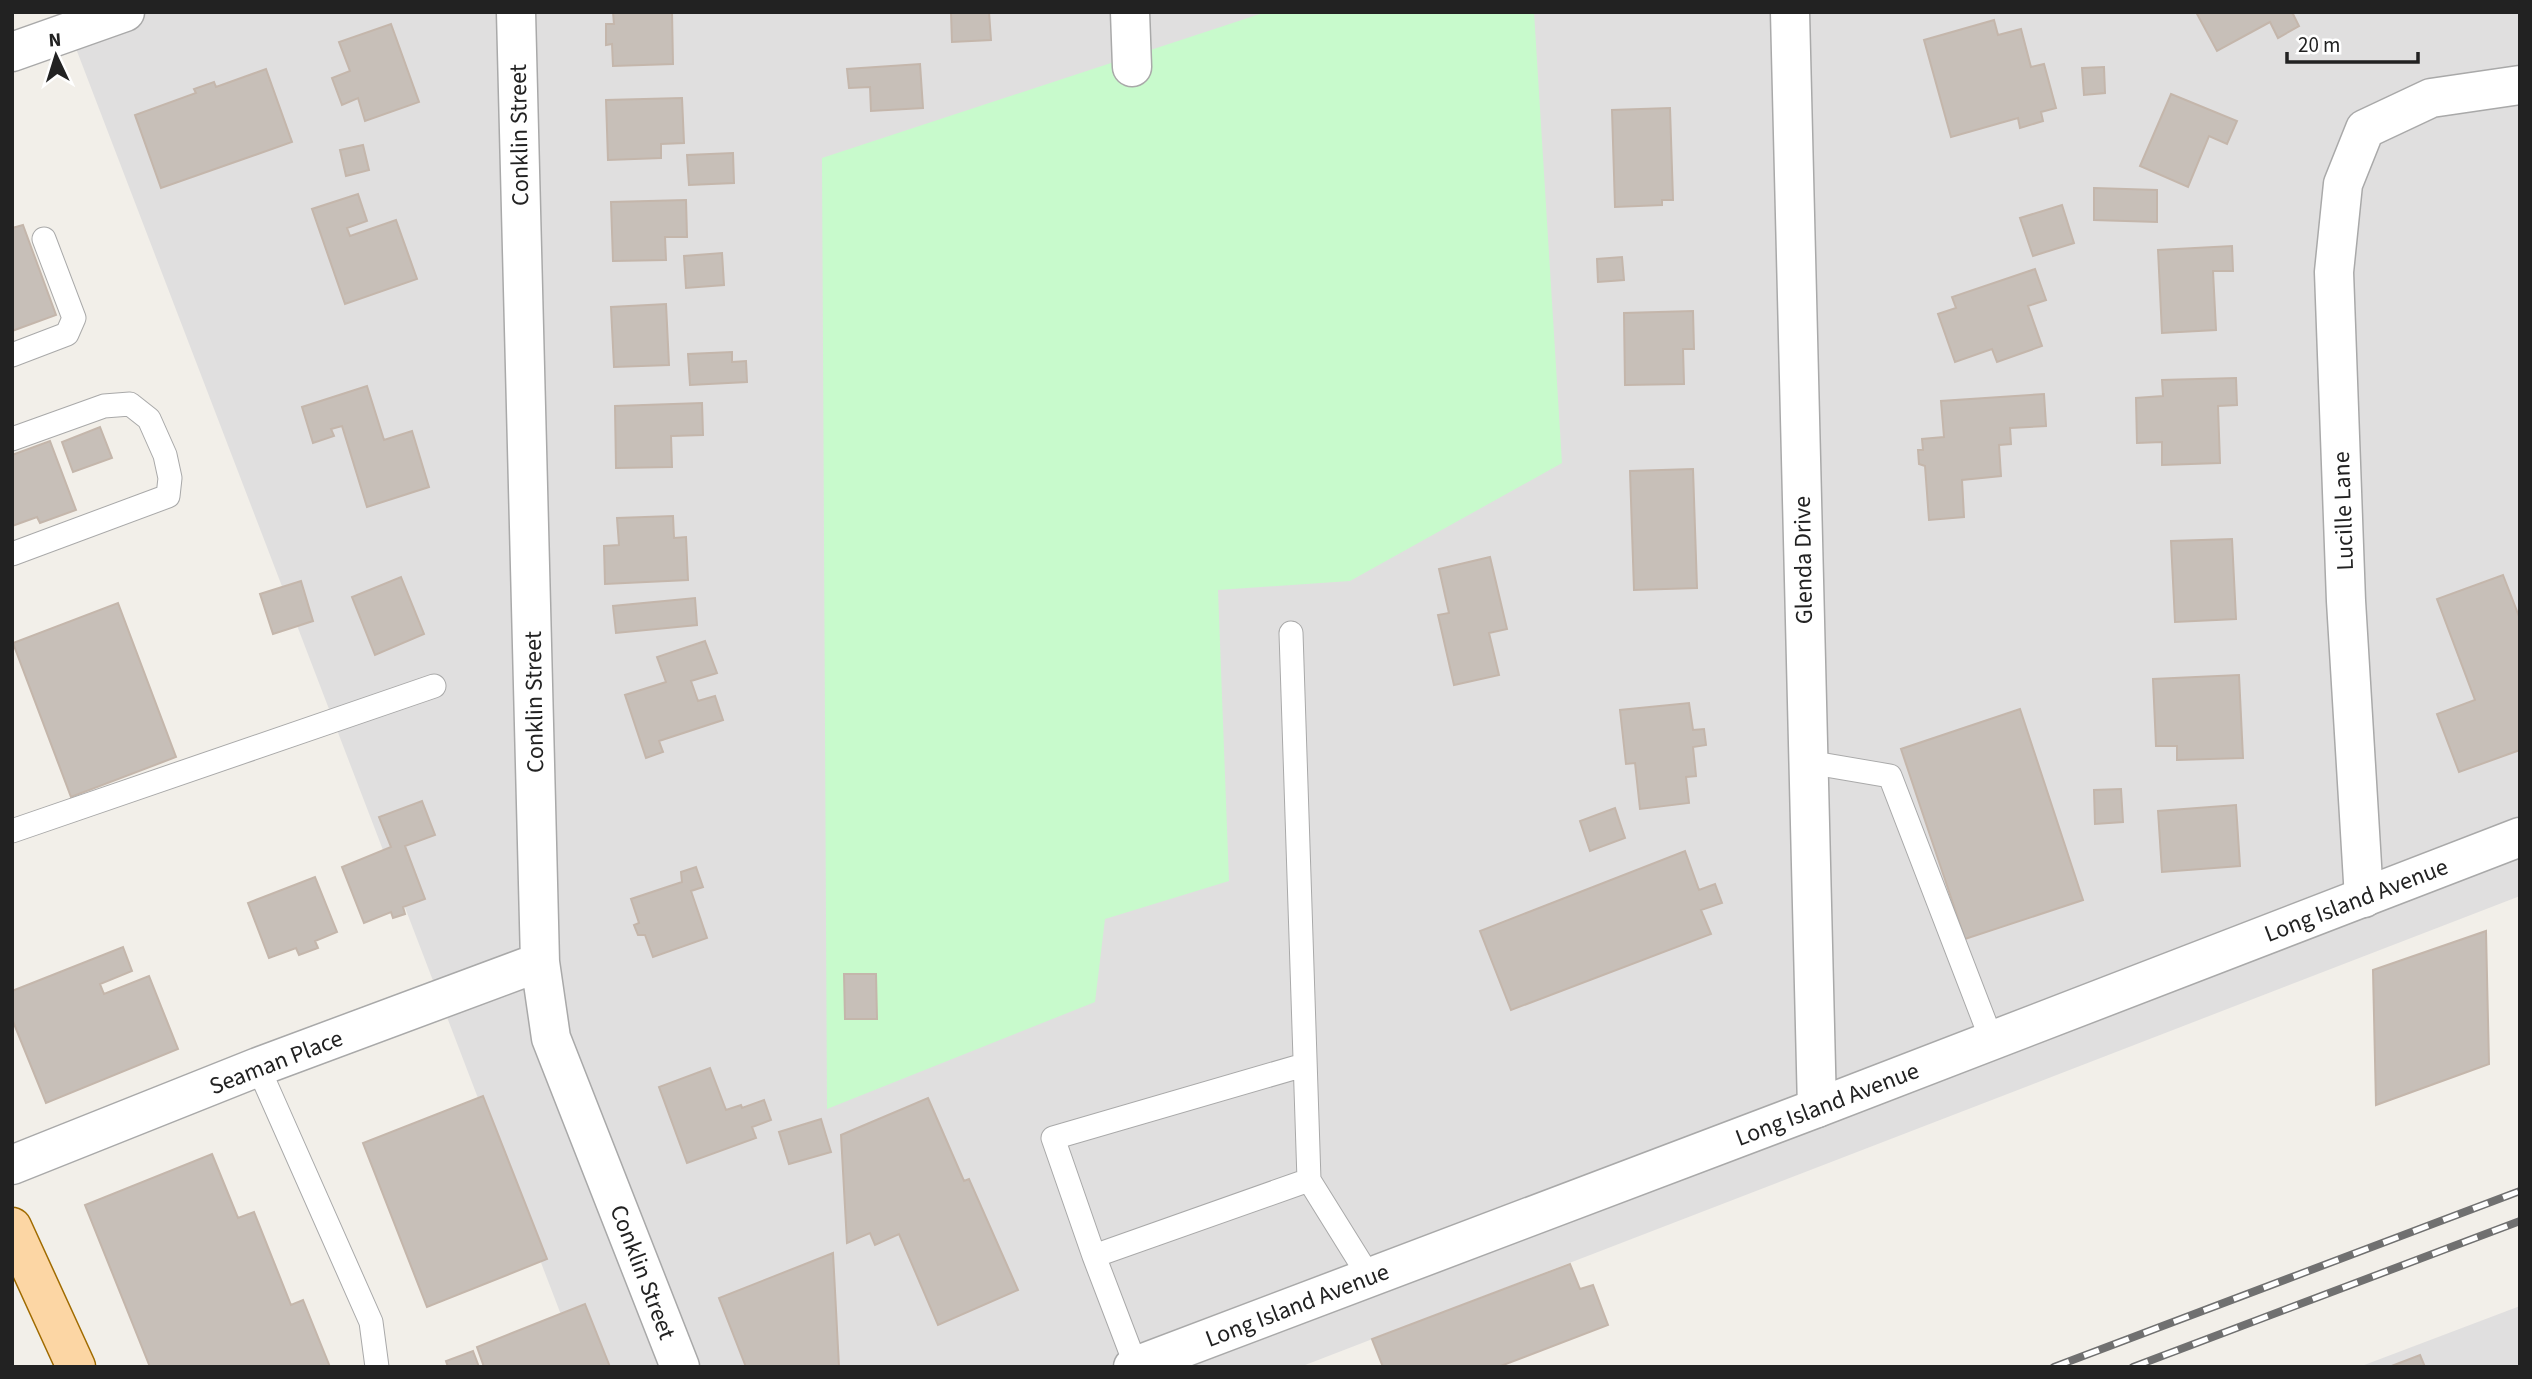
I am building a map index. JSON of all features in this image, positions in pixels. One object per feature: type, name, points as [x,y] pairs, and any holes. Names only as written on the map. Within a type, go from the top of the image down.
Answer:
[{"type":"main road","points":[[12,1227],[76,1367]]},
{"type":"street","points":[[12,52],[125,12]]},
{"type":"street","name":"Conklin Street","points":[[516,12],[540,962],[551,1038],[680,1367]]},
{"type":"street","points":[[1130,12],[1132,67]]},
{"type":"street","name":"Glenda Drive","points":[[1790,12],[1817,1108]]},
{"type":"street","name":"Lucille Lane","points":[[2364,898],[2346,601],[2334,272],[2343,184],[2365,129],[2431,98],[2520,85]]},
{"type":"street","name":"Long Island Avenue","points":[[1135,1366],[1817,1108],[2520,837]]},
{"type":"street","name":"Seaman Place","points":[[12,1165],[258,1068],[540,962]]},
{"type":"lane","points":[[12,355],[66,334],[74,318],[44,239]]},
{"type":"lane","points":[[12,439],[104,406],[130,404],[149,419],[165,455],[170,478],[168,496],[12,554]]},
{"type":"lane","points":[[1291,633],[1309,1180],[1370,1278]]},
{"type":"lane","points":[[12,831],[434,686]]},
{"type":"lane","points":[[1808,762],[1890,776],[1992,1041]]},
{"type":"lane","points":[[1135,1366],[1053,1138],[1304,1065]]},
{"type":"lane","points":[[258,1068],[371,1322],[377,1367]]},
{"type":"lane","points":[[1094,1256],[1309,1180]]},
{"type":"shaded area","points":[[62,12],[2520,12],[2520,896],[1300,1367],[581,1367]]},
{"type":"shaded area","points":[[2520,1306],[2520,1367],[2359,1367]]},
{"type":"green space","points":[[1266,12],[1534,12],[1562,463],[1350,581],[1218,590],[1229,881],[1105,919],[1095,1002],[827,1109],[822,158]]},
{"type":"building","points":[[613,12],[672,12],[673,64],[613,66],[612,44],[606,45],[606,24],[614,24]]},
{"type":"building","points":[[951,12],[989,12],[991,40],[952,42]]},
{"type":"building","points":[[2196,12],[2292,12],[2299,26],[2278,38],[2270,22],[2217,51]]},
{"type":"building","points":[[1994,20],[1998,35],[2021,29],[2031,67],[2044,64],[2056,108],[2041,112],[2043,121],[2020,128],[2018,118],[1951,137],[1924,40]]},
{"type":"building","points":[[391,24],[419,102],[365,121],[358,98],[342,105],[332,78],[350,71],[339,42]]},
{"type":"building","points":[[920,64],[923,108],[871,111],[870,87],[849,88],[847,69]]},
{"type":"building","points":[[2104,67],[2105,93],[2084,95],[2082,68]]},
{"type":"building","points":[[266,69],[292,142],[161,188],[135,115],[196,93],[194,89],[214,82],[216,87]]},
{"type":"building","points":[[2171,94],[2237,121],[2227,144],[2209,136],[2188,187],[2140,166]]},
{"type":"building","points":[[682,98],[684,143],[661,144],[661,158],[608,160],[606,100]]},
{"type":"building","points":[[1670,108],[1673,200],[1662,200],[1662,205],[1615,207],[1612,110]]},
{"type":"building","points":[[363,145],[369,170],[346,176],[340,150]]},
{"type":"building","points":[[733,153],[734,183],[689,185],[687,155]]},
{"type":"building","points":[[2094,188],[2157,190],[2157,222],[2094,220]]},
{"type":"building","points":[[358,194],[367,221],[347,228],[350,236],[396,220],[417,279],[345,304],[312,209]]},
{"type":"building","points":[[686,200],[687,237],[665,237],[666,260],[613,261],[611,202]]},
{"type":"building","points":[[2062,205],[2074,243],[2033,256],[2020,218]]},
{"type":"building","points":[[23,225],[56,315],[12,331],[12,228]]},
{"type":"building","points":[[2232,246],[2233,271],[2213,271],[2216,330],[2162,333],[2158,250]]},
{"type":"building","points":[[722,253],[724,285],[686,288],[684,256]]},
{"type":"building","points":[[1622,257],[1624,280],[1598,282],[1597,259]]},
{"type":"building","points":[[2035,269],[2046,300],[2028,306],[2042,346],[1997,362],[1992,349],[1955,362],[1938,314],[1956,308],[1952,297]]},
{"type":"building","points":[[666,304],[669,365],[614,367],[611,307]]},
{"type":"building","points":[[1693,311],[1694,349],[1683,349],[1684,384],[1625,385],[1624,313]]},
{"type":"building","points":[[732,352],[732,362],[746,361],[747,382],[690,385],[688,354]]},
{"type":"building","points":[[2236,378],[2237,405],[2218,406],[2220,463],[2162,465],[2162,442],[2137,443],[2136,398],[2163,396],[2162,380]]},
{"type":"building","points":[[367,386],[384,440],[412,431],[429,487],[367,507],[342,426],[331,429],[334,436],[313,443],[302,407]]},
{"type":"building","points":[[2044,394],[2046,426],[2010,428],[2011,444],[1999,445],[2001,476],[1962,480],[1964,517],[1929,520],[1925,466],[1919,464],[1918,450],[1923,450],[1922,439],[1944,437],[1941,401]]},
{"type":"building","points":[[702,403],[703,435],[671,436],[672,467],[616,468],[615,406]]},
{"type":"building","points":[[100,427],[112,458],[73,472],[62,442]]},
{"type":"building","points":[[50,441],[76,510],[40,523],[37,517],[12,526],[12,455]]},
{"type":"building","points":[[1693,469],[1697,588],[1634,590],[1630,471]]},
{"type":"building","points":[[673,516],[674,538],[686,537],[688,580],[605,584],[604,546],[619,545],[617,518]]},
{"type":"building","points":[[2232,539],[2236,619],[2175,622],[2171,541]]},
{"type":"building","points":[[1490,557],[1507,629],[1489,633],[1499,675],[1454,685],[1438,615],[1449,613],[1439,569]]},
{"type":"building","points":[[2503,575],[2520,619],[2520,750],[2459,772],[2437,714],[2475,700],[2437,599]]},
{"type":"building","points":[[401,577],[424,634],[375,655],[352,597]]},
{"type":"building","points":[[301,581],[313,621],[273,634],[260,594]]},
{"type":"building","points":[[695,598],[697,625],[616,633],[613,606]]},
{"type":"building","points":[[118,603],[176,757],[71,797],[13,643]]},
{"type":"building","points":[[705,641],[717,673],[691,681],[698,701],[715,696],[723,720],[659,741],[663,752],[646,758],[625,695],[666,682],[657,657]]},
{"type":"building","points":[[2239,675],[2243,758],[2177,760],[2177,746],[2156,746],[2153,679]]},
{"type":"building","points":[[1689,703],[1693,730],[1704,729],[1706,745],[1693,747],[1696,776],[1686,777],[1689,803],[1640,809],[1635,763],[1626,764],[1620,710]]},
{"type":"building","points":[[2020,709],[2083,900],[1965,939],[1901,749]]},
{"type":"building","points":[[2121,789],[2123,822],[2095,824],[2094,790]]},
{"type":"building","points":[[422,801],[435,835],[405,846],[425,899],[403,907],[405,914],[393,918],[391,912],[364,923],[342,867],[391,847],[379,817]]},
{"type":"building","points":[[2236,805],[2240,866],[2162,872],[2158,811]]},
{"type":"building","points":[[1615,808],[1625,838],[1590,851],[1580,821]]},
{"type":"building","points":[[1685,851],[1699,890],[1715,884],[1722,903],[1701,910],[1711,934],[1511,1010],[1480,931]]},
{"type":"building","points":[[696,867],[703,887],[691,891],[707,938],[653,957],[645,935],[638,935],[634,925],[639,923],[631,899],[682,882],[681,872]]},
{"type":"building","points":[[315,877],[337,932],[315,941],[318,948],[299,955],[296,948],[269,958],[248,903]]},
{"type":"building","points":[[2486,931],[2489,1064],[2376,1105],[2373,970]]},
{"type":"building","points":[[123,947],[132,971],[100,984],[104,994],[149,976],[178,1049],[46,1103],[12,1019],[12,991]]},
{"type":"building","points":[[844,974],[876,974],[877,1019],[845,1019]]},
{"type":"building","points":[[710,1068],[726,1110],[741,1105],[742,1108],[764,1100],[771,1120],[752,1127],[756,1138],[687,1163],[659,1087]]},
{"type":"building","points":[[483,1096],[547,1259],[427,1307],[363,1143]]},
{"type":"building","points":[[928,1098],[964,1181],[969,1179],[1018,1290],[938,1325],[899,1234],[875,1245],[870,1233],[847,1243],[841,1135]]},
{"type":"building","points":[[821,1119],[831,1152],[789,1164],[779,1132]]},
{"type":"building","points":[[212,1154],[238,1218],[254,1212],[291,1305],[303,1300],[330,1367],[150,1367],[85,1205]]},
{"type":"building","points":[[833,1253],[839,1367],[746,1367],[719,1298]]},
{"type":"building","points":[[1570,1264],[1580,1289],[1593,1285],[1608,1325],[1498,1367],[1383,1367],[1372,1339]]},
{"type":"building","points":[[585,1304],[610,1367],[484,1367],[477,1347]]},
{"type":"building","points":[[473,1351],[479,1367],[448,1367],[446,1361]]},
{"type":"building","points":[[2420,1355],[2425,1367],[2389,1367]]},
{"type":"railway","points":[[2054,1367],[2520,1191]]},
{"type":"railway","points":[[2133,1367],[2520,1221]]}]
